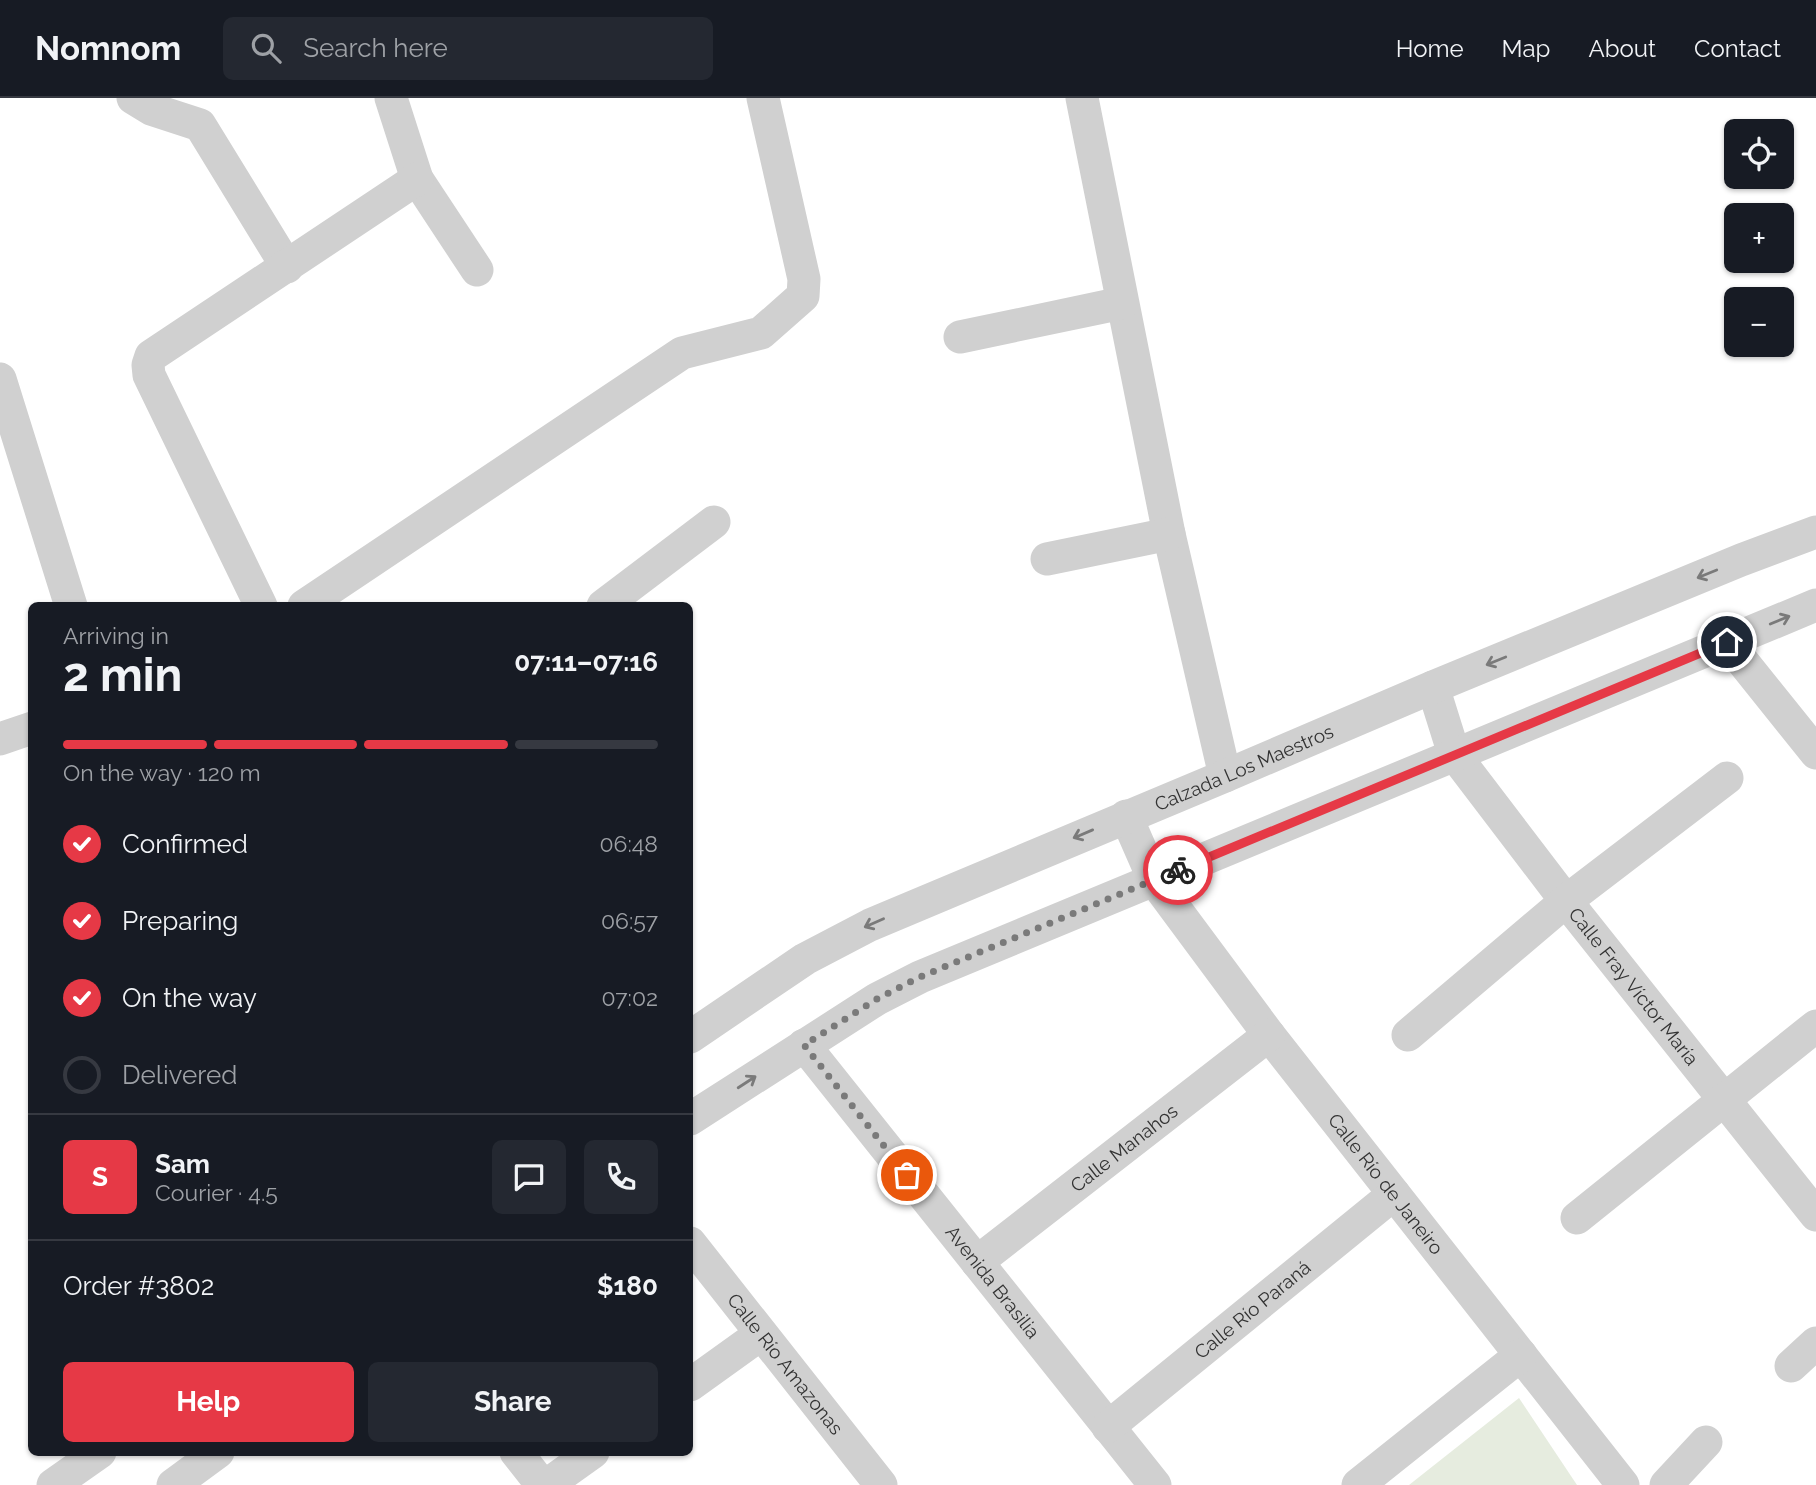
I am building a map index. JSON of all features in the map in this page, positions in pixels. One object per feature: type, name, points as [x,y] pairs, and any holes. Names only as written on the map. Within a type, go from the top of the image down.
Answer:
[{"type":"street","points":[[134,98],[152,109],[200,125],[287,267]]},
{"type":"street","points":[[390,98],[417,180],[477,270]]},
{"type":"street","points":[[310,602],[682,353],[761,333],[803,296],[804,279],[763,98]]},
{"type":"street","points":[[1082,98],[1169,534],[1225,776]]},
{"type":"street","points":[[259,602],[155,387],[148,365],[152,356],[417,180]]},
{"type":"street","points":[[960,337],[1122,303]]},
{"type":"street","points":[[1,385],[70,602]]},
{"type":"street","points":[[608,602],[714,522]]},
{"type":"street","name":"Calzada Los Maestros","points":[[693,1035],[805,958],[870,925],[1433,687],[1816,531]]},
{"type":"street","points":[[1047,559],[1169,534]]},
{"type":"street","points":[[693,1117],[877,999],[920,977],[1816,605]]},
{"type":"street","points":[[1727,642],[1816,753]]},
{"type":"street","name":"Calle Fray Víctor María","points":[[1433,687],[1454,754],[1566,901],[1816,1215]]},
{"type":"street","points":[[0,738],[28,729]]},
{"type":"street","points":[[1408,1035],[1566,901],[1727,778]]},
{"type":"street","name":"Calle Río de Janeiro","points":[[1126,816],[1154,880],[1269,1035],[1623,1485]]},
{"type":"street","points":[[1577,1218],[1816,1026]]},
{"type":"street","name":"Calle Manahos","points":[[976,1262],[1269,1035]]},
{"type":"street","name":"Avenida Brasilia","points":[[804,1045],[1155,1485]]},
{"type":"street","name":"Calle Río Paraná","points":[[1108,1427],[1394,1194]]},
{"type":"street","name":"Calle Río Amazonas","points":[[693,1247],[881,1485]]},
{"type":"street","points":[[693,1382],[761,1334]]},
{"type":"street","points":[[1791,1366],[1816,1343]]},
{"type":"street","points":[[1358,1485],[1521,1355]]},
{"type":"street","points":[[1666,1485],[1706,1442]]},
{"type":"street","points":[[53,1485],[94,1456]]},
{"type":"street","points":[[173,1485],[213,1456]]},
{"type":"street","points":[[519,1456],[541,1485]]},
{"type":"street","points":[[548,1485],[588,1456]]},
{"type":"shaded area","points":[[1519,1398],[1577,1485],[1409,1485]]},
{"type":"way so far","points":[[907,1175],[804,1045],[877,999],[920,977],[1178,870]]},
{"type":"route","points":[[1178,870],[1727,642]]}]
